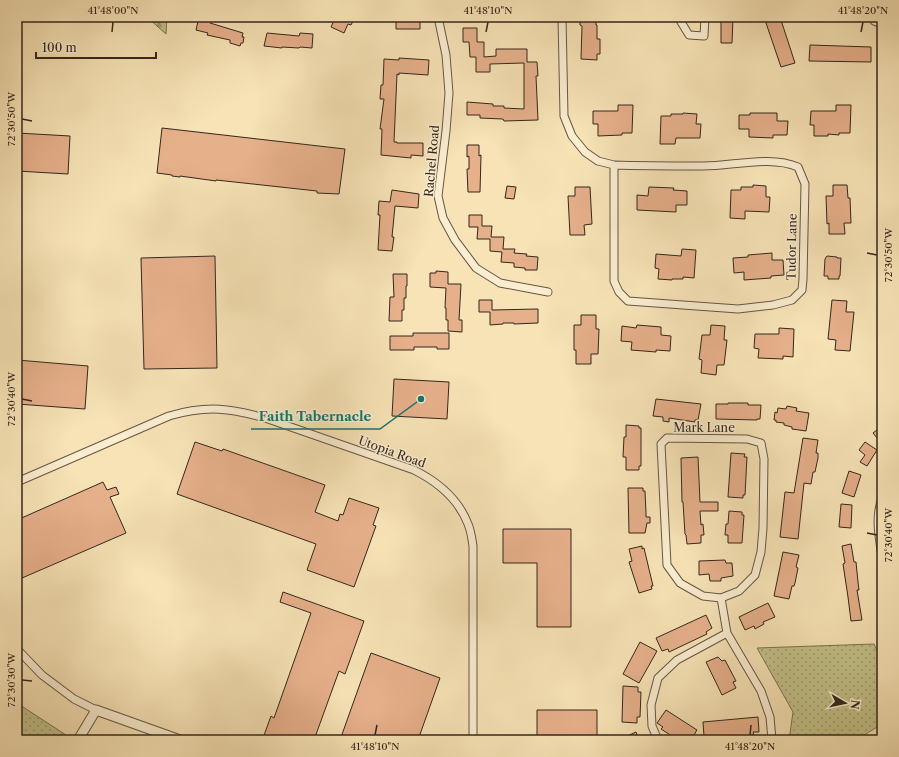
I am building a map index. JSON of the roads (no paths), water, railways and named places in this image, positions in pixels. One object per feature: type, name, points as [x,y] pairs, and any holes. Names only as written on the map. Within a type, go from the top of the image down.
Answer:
[{"type":"street","name":"Rachel Road","points":[[438,17],[446,55],[449,93],[438,196],[443,218],[455,240],[476,268],[500,283],[548,292]]},
{"type":"street","name":"Tudor Lane","points":[[562,17],[564,116],[572,136],[585,152],[598,161],[614,165],[704,166],[761,162],[788,163],[798,167],[804,184],[804,279],[802,290],[792,300],[772,306],[738,309],[628,301],[618,292],[614,281],[614,165]]},
{"type":"street","points":[[678,17],[689,35],[704,36],[705,17]]},
{"type":"street","points":[[874,19],[882,24]]},
{"type":"street","name":"Utopia Road","points":[[17,482],[169,416],[205,408],[224,409],[253,415],[414,470],[431,479],[444,489],[459,506],[468,524],[473,546],[473,740]]},
{"type":"street","name":"Mark Lane","points":[[667,438],[747,439],[760,443],[764,459],[762,552],[755,575],[739,591],[721,598],[702,596],[680,583],[667,565],[662,444],[667,438]]},
{"type":"street","points":[[882,498],[879,506],[878,532],[882,556]]},
{"type":"street","points":[[721,598],[727,633],[761,690],[770,717],[772,740]]},
{"type":"street","points":[[658,740],[652,726],[651,705],[658,678],[677,660],[727,633]]},
{"type":"street","points":[[17,649],[42,675],[74,699],[96,710],[180,740]]},
{"type":"street","points":[[78,740],[96,710]]},
{"type":"place","name":"Faith Tabernacle","points":[[421,399]]}]
